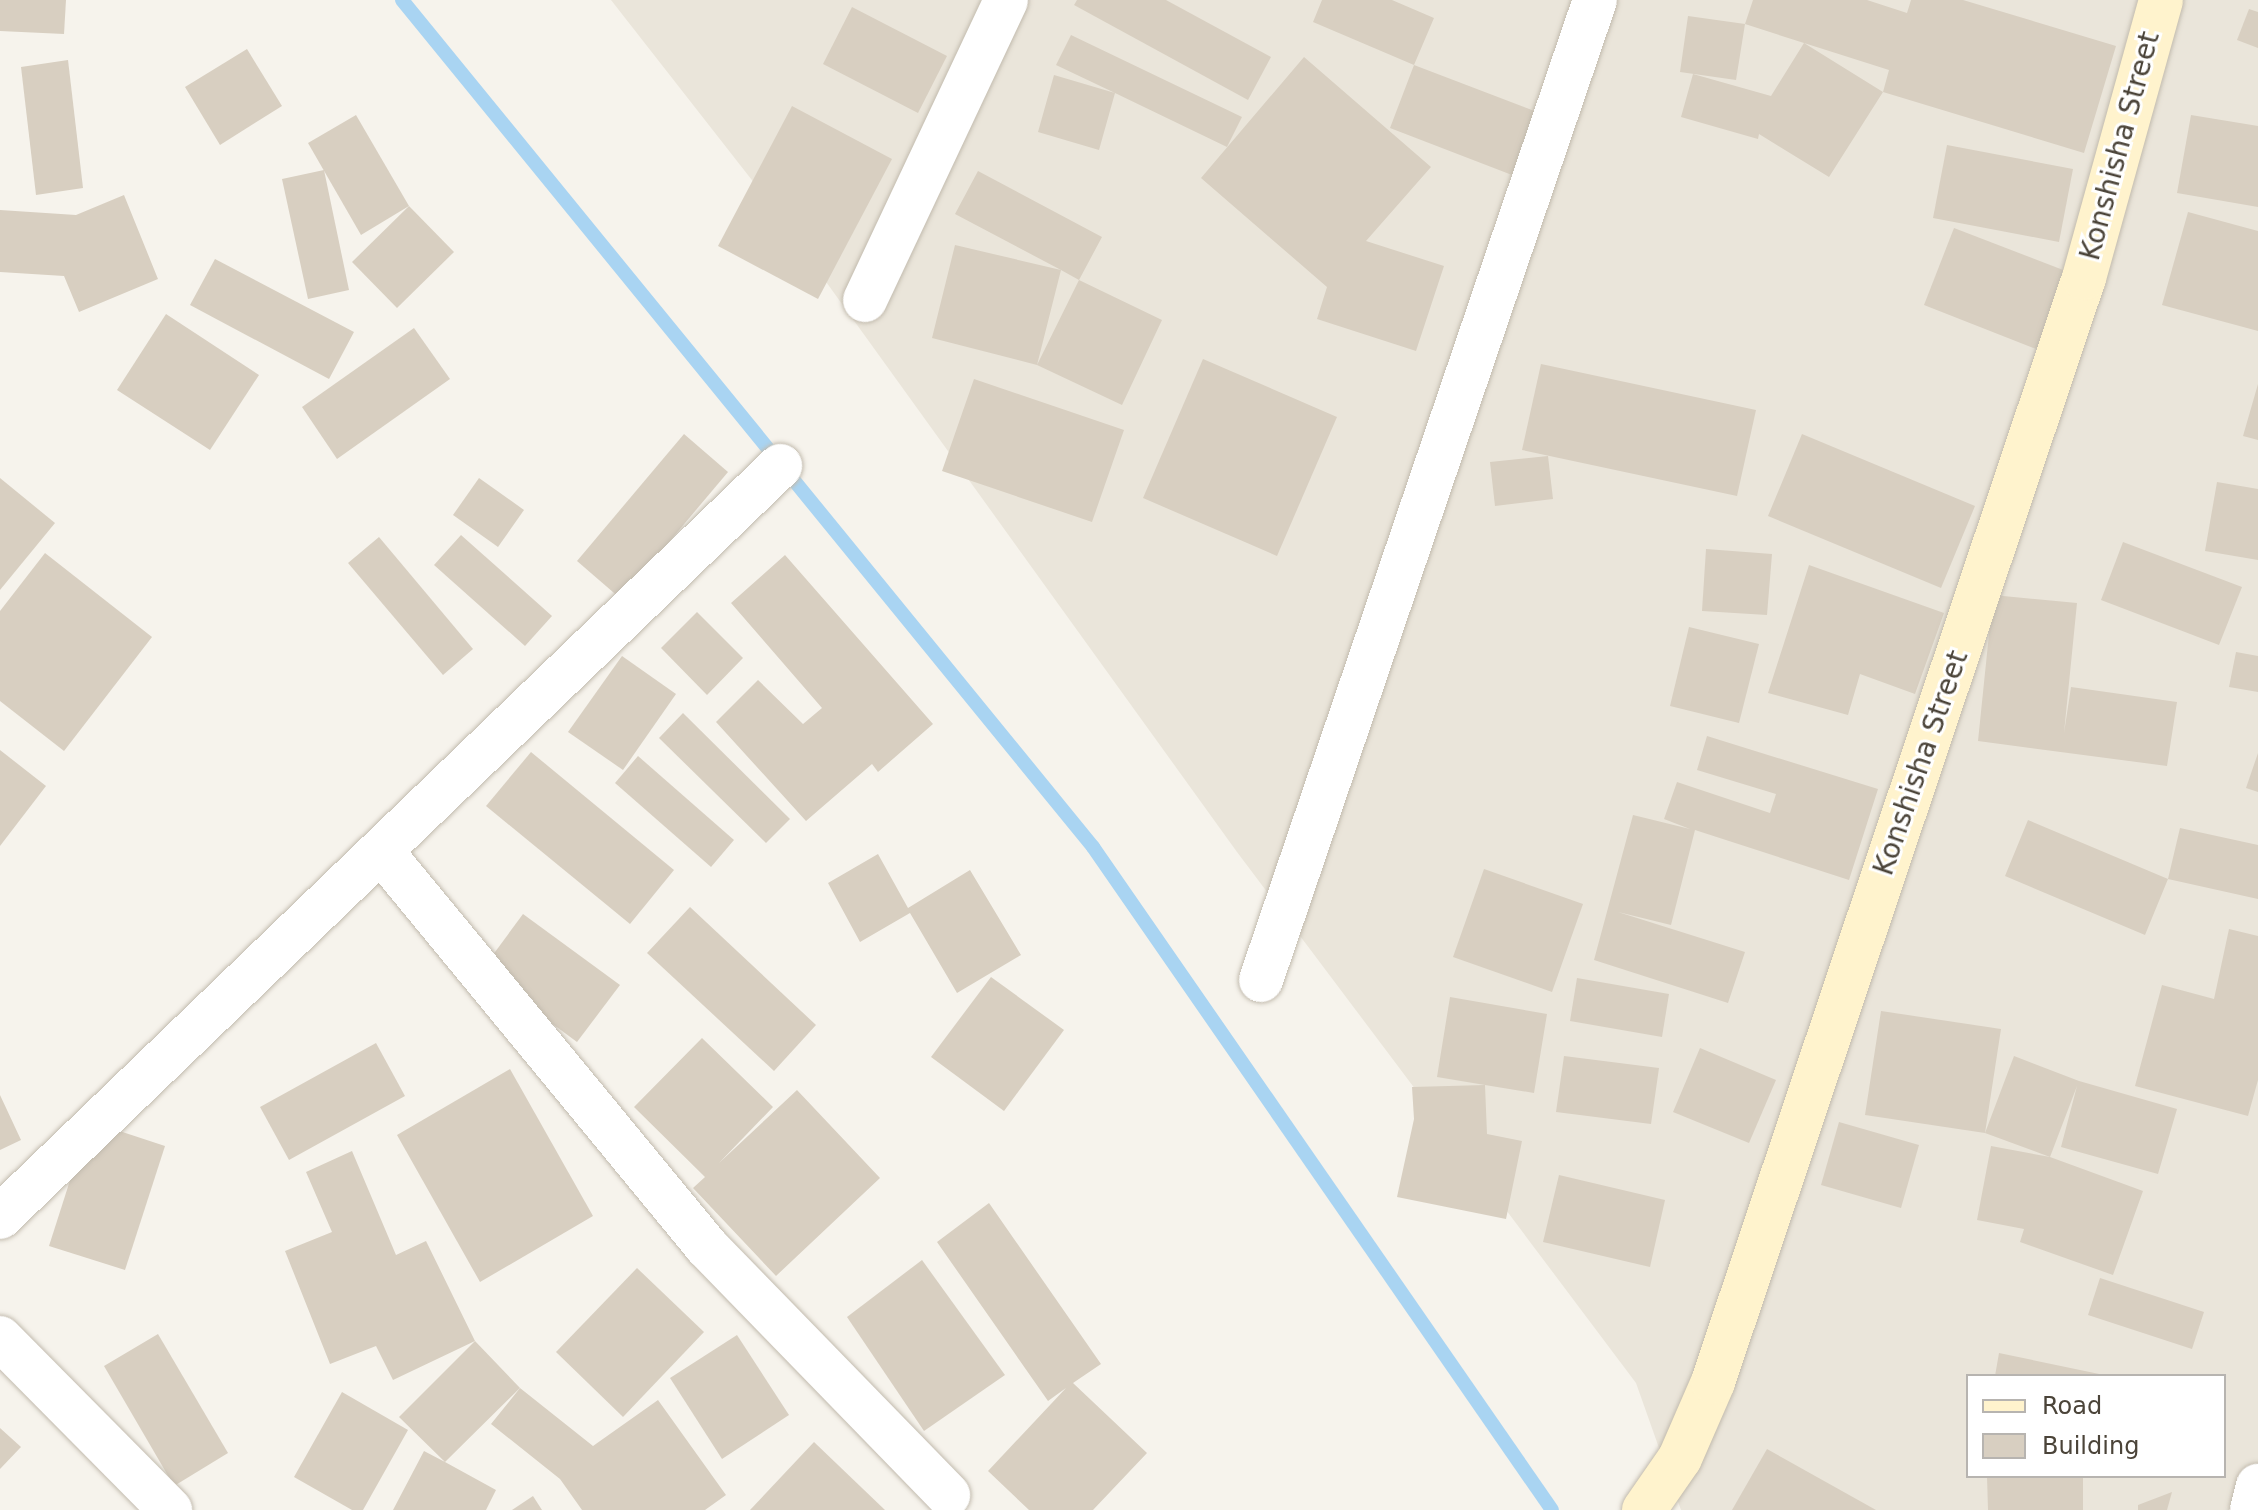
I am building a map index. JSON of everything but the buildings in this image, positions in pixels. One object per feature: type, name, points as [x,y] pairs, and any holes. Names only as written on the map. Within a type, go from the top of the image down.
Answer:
[{"type":"street","points":[[865,300],[1006,0]]},
{"type":"street","points":[[1261,980],[1595,0]]},
{"type":"street","name":"Konshisha Street","points":[[1644,1510],[1680,1458],[1718,1367],[2084,278],[2161,0]]},
{"type":"street","points":[[0,1217],[780,466]]},
{"type":"street","points":[[381,851],[707,1247],[948,1495]]},
{"type":"street","points":[[0,1338],[170,1510]]},
{"type":"street","points":[[2252,1510],[2258,1486]]},
{"type":"shaded area","points":[[611,0],[2258,0],[2258,1510],[1681,1510],[1636,1383],[1237,852],[762,193]]},
{"type":"waterway","points":[[402,0],[1093,847],[1552,1510]]}]
